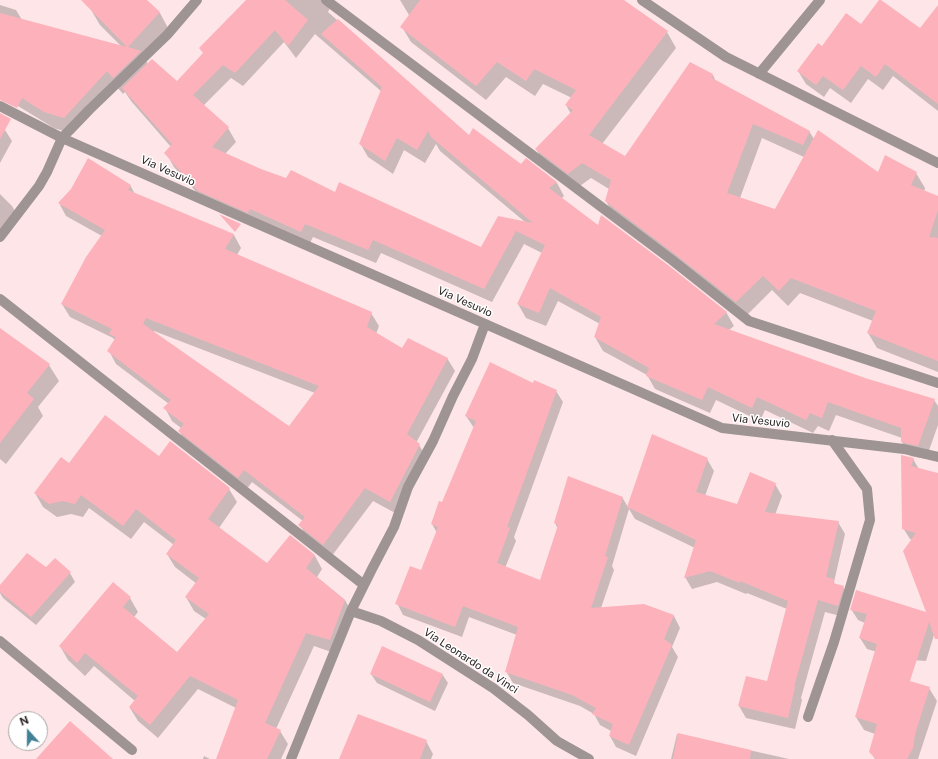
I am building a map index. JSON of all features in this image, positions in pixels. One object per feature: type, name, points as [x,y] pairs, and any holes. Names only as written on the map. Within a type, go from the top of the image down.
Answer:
[{"type":"street","points":[[0,236],[39,186],[62,138],[167,35],[198,0]]},
{"type":"street","points":[[326,0],[659,251],[749,321],[938,383]]},
{"type":"street","points":[[642,0],[721,54],[938,163]]},
{"type":"street","points":[[759,74],[820,0]]},
{"type":"street","name":"Via Vesuvio","points":[[0,106],[62,138],[722,428],[904,449],[938,457]]},
{"type":"street","points":[[0,298],[364,585]]},
{"type":"street","points":[[291,759],[351,611],[394,527],[408,487],[433,441],[453,396],[472,359],[485,324]]},
{"type":"street","points":[[808,717],[834,642],[870,520],[867,489],[832,440]]},
{"type":"street","name":"Via Leonardo da Vinci","points":[[351,611],[381,621],[418,640],[493,688],[528,715],[557,741],[589,759]]},
{"type":"street","points":[[0,641],[132,750]]},
{"type":"building","points":[[81,0],[147,0],[160,12],[128,47],[141,51],[113,78],[107,71],[64,118],[44,112],[22,98],[17,108],[0,100],[0,13],[127,47]]},
{"type":"building","points":[[246,0],[285,0],[308,20],[288,46],[275,30],[235,73],[223,65],[193,95],[229,127],[212,147],[261,169],[286,178],[291,170],[335,192],[339,182],[481,247],[498,216],[533,223],[431,137],[428,131],[417,150],[397,138],[385,161],[359,144],[382,87],[321,34],[338,19],[469,135],[473,128],[521,164],[526,158],[557,182],[549,188],[598,225],[601,215],[668,265],[727,312],[714,324],[865,378],[935,399],[918,446],[901,442],[901,428],[828,402],[822,418],[810,413],[806,420],[757,397],[752,408],[708,387],[702,400],[646,376],[649,368],[594,337],[601,317],[550,288],[539,313],[517,304],[545,245],[516,231],[484,289],[373,240],[368,250],[305,224],[301,232],[250,209],[248,213],[198,191],[164,153],[172,144],[122,88],[152,59],[177,81],[203,53],[199,48]]},
{"type":"building","points":[[420,0],[624,0],[668,31],[589,135],[625,156],[690,62],[713,74],[712,78],[810,131],[803,145],[753,124],[727,193],[775,209],[818,130],[878,172],[885,155],[917,172],[911,185],[938,196],[938,210],[929,237],[938,238],[938,361],[867,333],[876,311],[791,278],[779,291],[763,276],[736,302],[605,201],[611,180],[582,163],[568,174],[535,149],[573,110],[565,105],[576,90],[534,69],[526,81],[497,62],[476,86],[400,27]]},
{"type":"building","points":[[879,0],[920,28],[938,5],[938,104],[885,64],[876,77],[861,66],[843,90],[823,76],[816,85],[797,71],[818,43],[822,46],[846,13],[861,24]]},
{"type":"building","points":[[0,113],[11,119],[0,139]]},
{"type":"building","points":[[88,158],[131,185],[128,190],[234,234],[225,249],[372,312],[367,327],[402,348],[408,338],[448,358],[407,434],[420,444],[390,502],[365,488],[323,545],[298,525],[305,517],[244,470],[238,478],[178,431],[184,424],[163,408],[171,400],[107,351],[116,337],[109,334],[112,329],[61,304],[86,257],[105,230],[58,203],[71,189]],"holes":[[[146,318],[319,386],[289,426],[143,324]]]},
{"type":"building","points":[[219,214],[241,224],[235,232]]},
{"type":"building","points":[[0,328],[50,364],[27,393],[34,399],[0,443]]},
{"type":"building","points":[[490,362],[533,383],[534,380],[557,390],[507,527],[510,528],[497,563],[540,580],[558,525],[554,523],[568,476],[623,497],[605,556],[608,557],[591,608],[644,604],[674,615],[664,639],[672,645],[629,745],[609,736],[613,724],[592,714],[596,708],[572,695],[505,672],[518,627],[463,606],[455,627],[395,604],[410,566],[421,570],[438,527],[431,524],[439,501],[442,502],[476,421],[465,416]]},
{"type":"building","points":[[105,415],[159,456],[170,441],[230,488],[208,519],[267,563],[290,535],[315,555],[306,568],[345,600],[330,640],[306,633],[265,723],[281,730],[267,759],[216,759],[238,700],[190,676],[150,725],[129,707],[138,696],[85,653],[77,663],[59,646],[113,582],[131,597],[123,607],[177,652],[209,614],[185,597],[199,578],[166,554],[176,540],[136,509],[123,526],[81,495],[75,504],[62,501],[49,504],[34,493],[61,457],[69,463]]},
{"type":"building","points":[[652,434],[708,458],[696,492],[737,504],[750,472],[776,483],[765,512],[839,521],[826,577],[834,579],[833,583],[844,586],[838,606],[818,600],[794,687],[788,718],[738,706],[746,676],[767,681],[788,601],[740,581],[740,583],[710,571],[684,578],[696,540],[627,507]]},
{"type":"building","points":[[901,455],[914,458],[911,466],[938,473],[938,639],[935,639],[929,622],[910,681],[930,687],[915,734],[913,748],[907,759],[876,759],[869,752],[877,724],[855,717],[877,644],[859,638],[867,614],[850,610],[856,590],[926,612],[903,551],[916,533],[902,529]]},
{"type":"building","points":[[27,553],[46,567],[55,558],[71,572],[31,617],[0,592],[0,585]]},
{"type":"building","points":[[382,646],[443,674],[430,702],[370,674]]},
{"type":"building","points":[[358,714],[427,740],[420,759],[339,759]]},
{"type":"building","points":[[70,721],[113,759],[36,759],[43,751],[48,751],[48,746]]},
{"type":"building","points":[[678,733],[751,750],[750,759],[673,759]]}]
